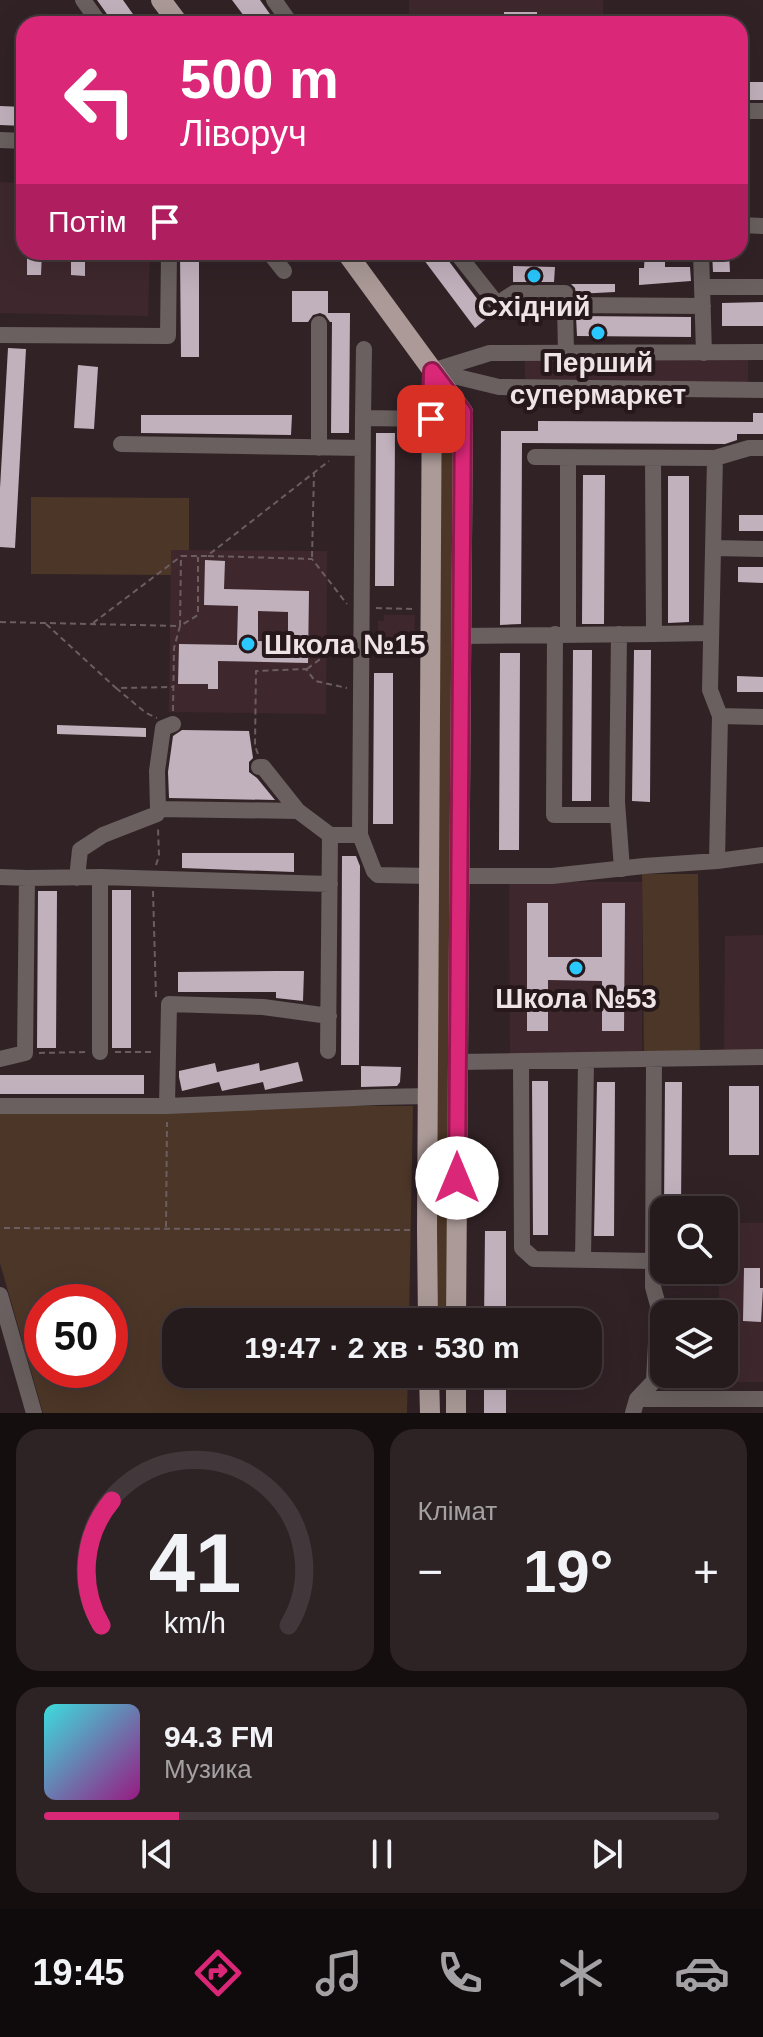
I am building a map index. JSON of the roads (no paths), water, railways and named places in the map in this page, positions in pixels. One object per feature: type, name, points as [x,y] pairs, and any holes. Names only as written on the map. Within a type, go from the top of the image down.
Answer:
[{"type":"main road","points":[[352,260],[463,412],[456,1308]]},
{"type":"main road","points":[[428,1308],[432,371]]},
{"type":"main road","points":[[429,1388],[430,1413]]},
{"type":"main road","points":[[456,1388],[456,1413]]},
{"type":"street","points":[[0,335],[168,336],[169,260]]},
{"type":"street","points":[[275,260],[284,271]]},
{"type":"street","points":[[462,260],[497,304],[514,293],[565,293],[566,353]]},
{"type":"street","points":[[701,260],[704,353]]},
{"type":"street","points":[[702,287],[763,287]]},
{"type":"street","points":[[565,305],[703,306]]},
{"type":"street","points":[[319,324],[319,448]]},
{"type":"street","points":[[364,349],[360,835],[378,875],[430,876]]},
{"type":"street","points":[[432,371],[490,353],[763,352]]},
{"type":"street","points":[[432,371],[499,387],[763,390]]},
{"type":"street","points":[[363,418],[431,419]]},
{"type":"street","points":[[121,444],[363,448]]},
{"type":"street","points":[[535,457],[715,458],[749,448],[763,448]]},
{"type":"street","points":[[568,458],[554,815],[618,815]]},
{"type":"street","points":[[653,458],[654,634]]},
{"type":"street","points":[[715,458],[710,690],[720,716],[717,861]]},
{"type":"street","points":[[714,548],[763,549]]},
{"type":"street","points":[[461,636],[711,633]]},
{"type":"street","points":[[619,634],[618,815],[622,869]]},
{"type":"street","points":[[720,716],[763,717]]},
{"type":"street","points":[[173,724],[163,728],[157,771],[158,809],[298,811]]},
{"type":"street","points":[[261,767],[298,811],[330,835],[360,835]]},
{"type":"street","points":[[77,878],[80,850],[103,835],[157,814]]},
{"type":"street","points":[[328,1051],[330,835]]},
{"type":"street","points":[[459,876],[552,876],[763,855]]},
{"type":"street","points":[[0,877],[330,884]]},
{"type":"street","points":[[100,877],[100,1052]]},
{"type":"street","points":[[0,1059],[25,1053],[27,878]]},
{"type":"street","points":[[167,1106],[169,1004],[263,1007],[329,1016]]},
{"type":"street","points":[[458,1062],[763,1057]]},
{"type":"street","points":[[653,1196],[654,1060]]},
{"type":"street","points":[[583,1260],[586,1061]]},
{"type":"street","points":[[521,1062],[522,1248],[534,1259],[650,1261]]},
{"type":"street","points":[[0,1106],[167,1106],[429,1096]]},
{"type":"street","points":[[635,1406],[654,1381],[658,1305],[653,1284]]},
{"type":"street","points":[[0,1295],[34,1413]]},
{"type":"street","points":[[635,1406],[763,1399]]},
{"type":"place","name":"Східний","points":[[534,276]]},
{"type":"place","name":"Перший супермаркет","points":[[598,333]]},
{"type":"place","name":"Школа №15","points":[[248,644]]},
{"type":"place","name":"Школа №53","points":[[576,968]]}]
